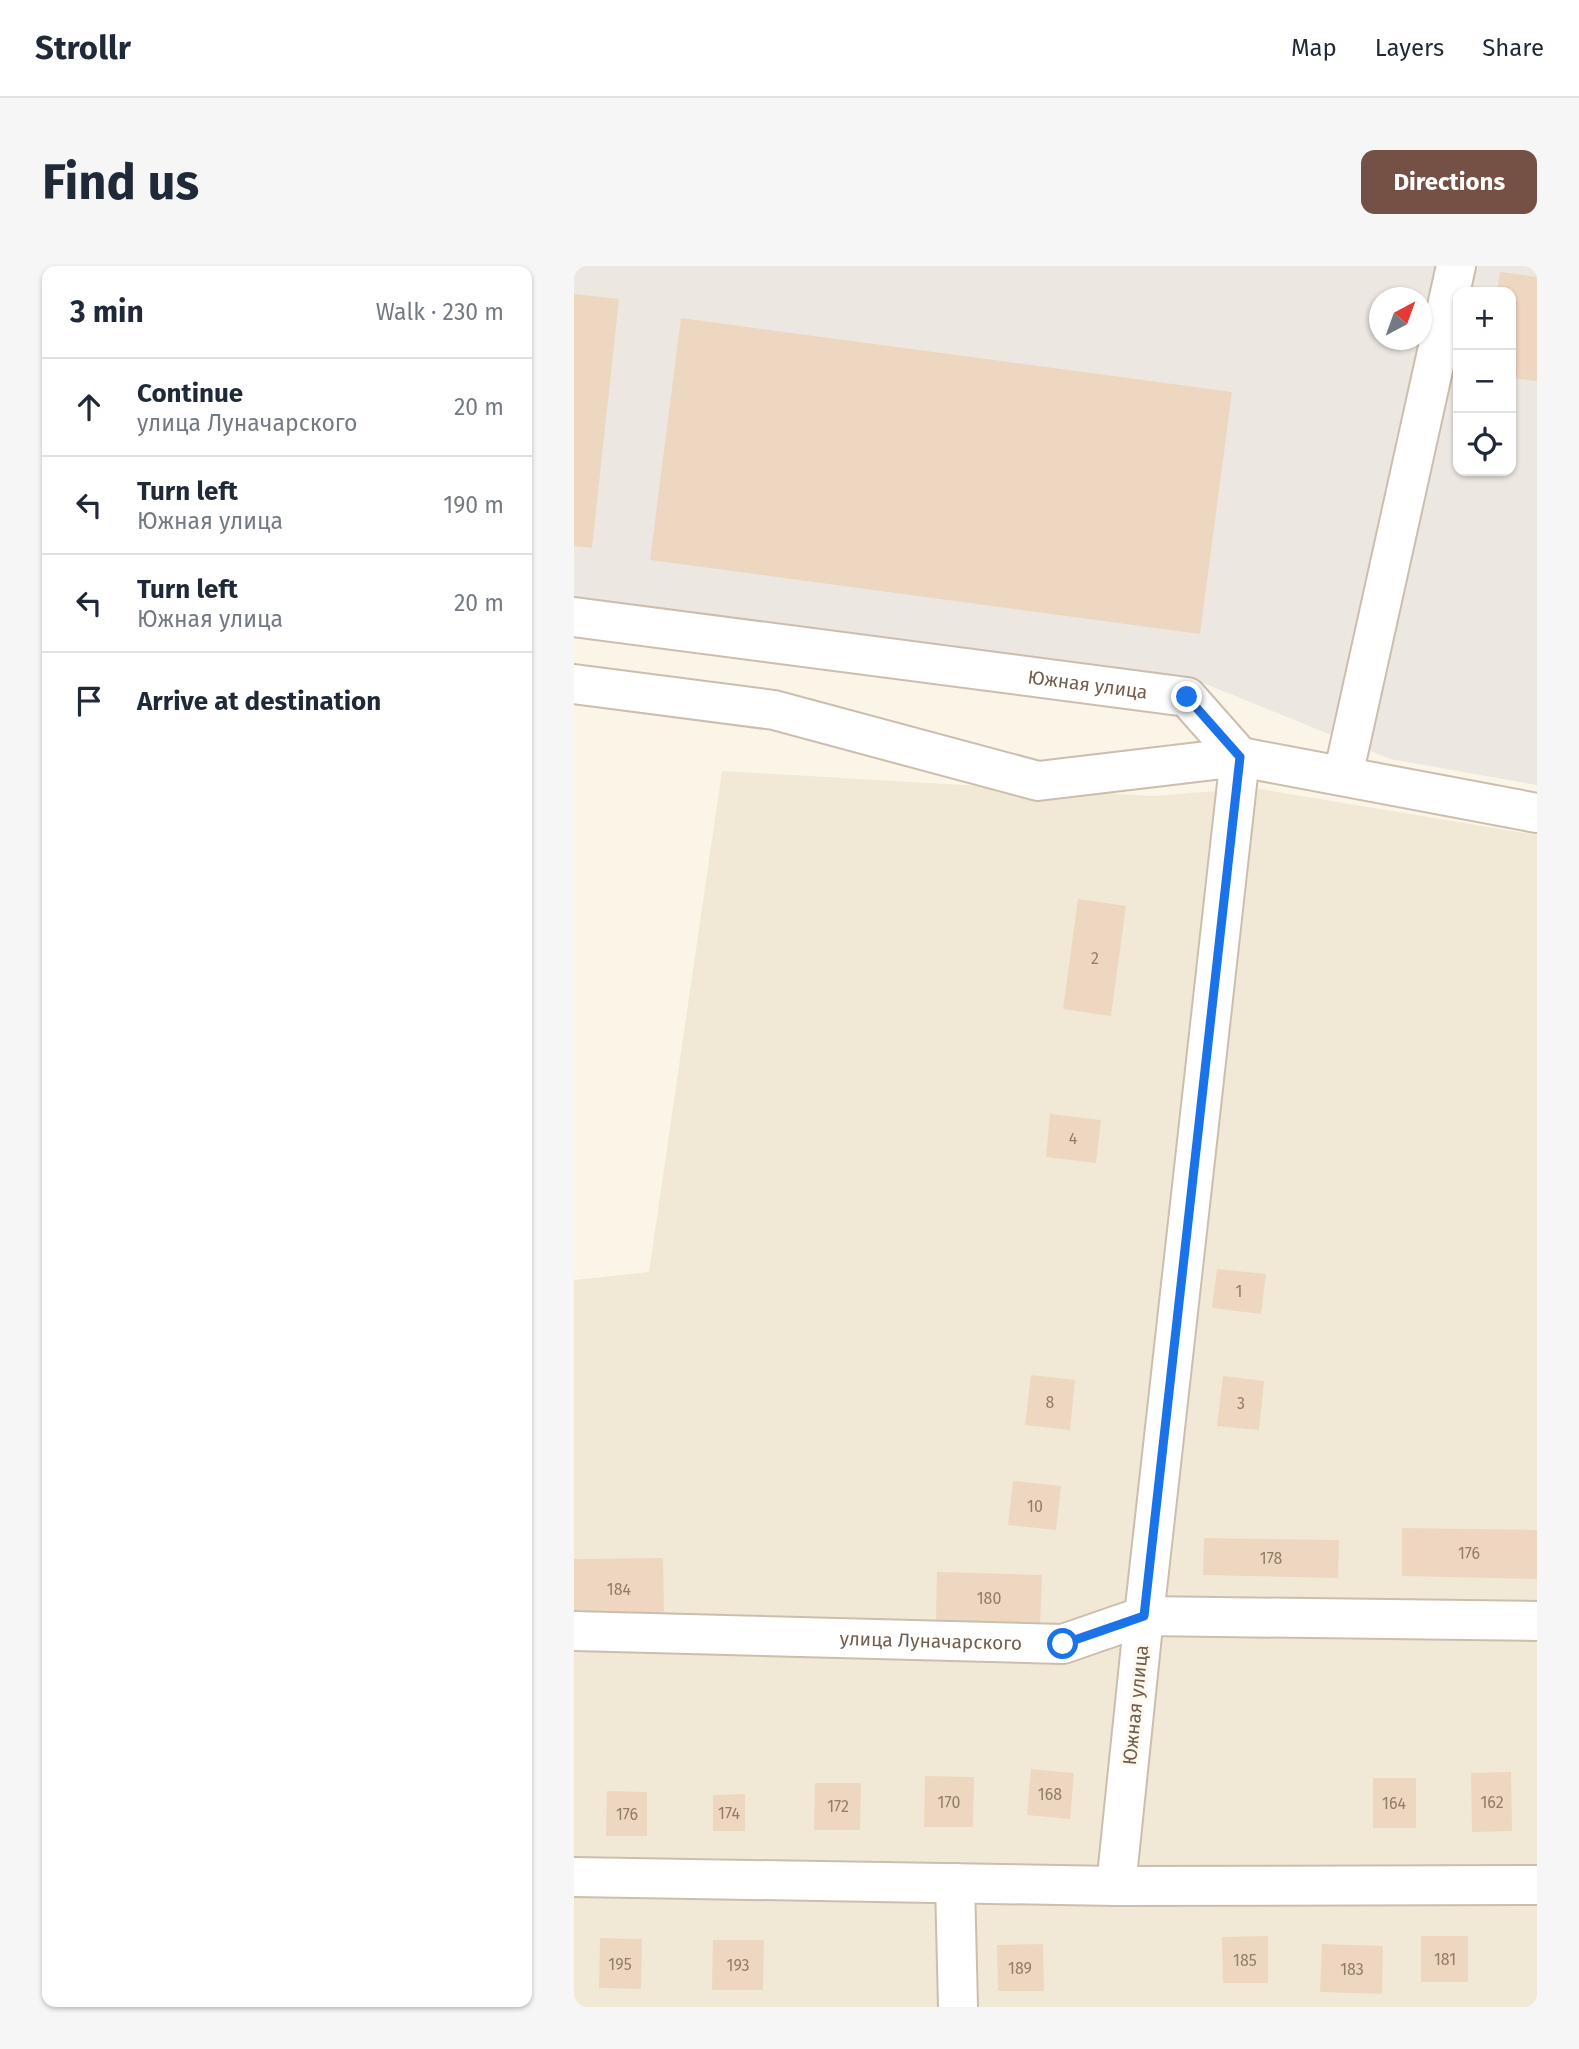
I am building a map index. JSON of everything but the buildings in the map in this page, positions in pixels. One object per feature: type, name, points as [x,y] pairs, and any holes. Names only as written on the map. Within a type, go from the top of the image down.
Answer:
[{"type":"street","points":[[1343,776],[1456,266]]},
{"type":"street","name":"Южная улица","points":[[574,617],[1187,697],[1240,757],[1116,1886]]},
{"type":"street","points":[[574,684],[774,710],[1038,781],[1240,757],[1537,813]]},
{"type":"street","name":"улица Луначарского","points":[[574,1631],[1063,1644],[1144,1616],[1537,1621]]},
{"type":"street","points":[[574,1877],[1116,1886],[1537,1885]]},
{"type":"street","points":[[955,1883],[958,2007]]},
{"type":"shaded area","points":[[574,266],[1537,266],[1537,785],[1390,759],[1201,682],[574,600]]},
{"type":"shaded area","points":[[722,771],[1153,796],[1254,788],[1537,835],[1537,2007],[574,2007],[574,1280],[649,1272]]},
{"type":"route","points":[[1063,1644],[1144,1616],[1240,757],[1187,697]]}]
